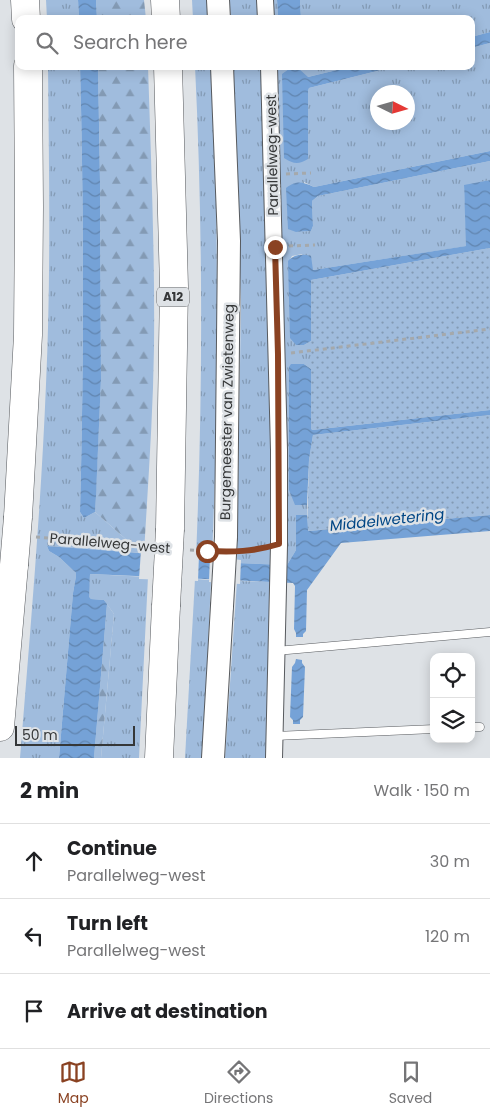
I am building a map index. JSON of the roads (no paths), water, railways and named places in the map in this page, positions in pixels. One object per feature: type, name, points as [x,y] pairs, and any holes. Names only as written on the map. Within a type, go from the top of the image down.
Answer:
[{"type":"highway","points":[[25,0],[26,15]]},
{"type":"highway","points":[[165,0],[166,15]]},
{"type":"highway","points":[[0,727],[14,565],[24,527],[28,335],[28,70]]},
{"type":"highway","name":"A12","points":[[158,758],[166,606],[164,538],[174,287],[168,70]]},
{"type":"main road","points":[[218,0],[220,15]]},
{"type":"main road","name":"Burgemeester van Zwietenweg","points":[[213,758],[222,606],[230,544],[229,241],[222,70]]},
{"type":"street","points":[[265,0],[266,15]]},
{"type":"street","name":"Parallelweg-west","points":[[270,70],[278,354],[279,550],[274,758]]},
{"type":"lane","points":[[276,651],[490,632]]},
{"type":"lane","points":[[274,736],[430,729]]},
{"type":"water","points":[[78,0],[96,0],[97,15],[79,15]]},
{"type":"water","points":[[277,0],[300,0],[301,15],[278,15]]},
{"type":"water","points":[[490,32],[490,43],[475,47],[475,36]]},
{"type":"water","points":[[80,70],[98,70],[101,379],[95,512],[84,518],[80,512],[83,289]]},
{"type":"water","points":[[288,70],[300,70],[308,77],[337,70],[381,70],[309,88],[308,159],[296,163],[284,158],[282,74]]},
{"type":"water","points":[[490,151],[490,161],[318,196],[312,201],[313,226],[311,231],[296,232],[288,229],[286,188],[293,184],[303,183],[314,187]]},
{"type":"water","points":[[490,180],[490,248],[311,280],[311,341],[304,345],[296,345],[290,338],[288,261],[293,257],[299,255],[311,256],[313,270],[466,246],[464,185]]},
{"type":"water","points":[[291,364],[304,364],[311,369],[312,430],[490,410],[490,415],[313,435],[309,460],[307,505],[295,505],[289,490],[289,367]]},
{"type":"water","points":[[296,515],[307,515],[308,531],[490,515],[490,531],[341,543],[307,590],[306,631],[303,637],[296,637],[294,629],[295,586],[293,583],[90,574],[89,597],[91,599],[104,600],[107,604],[94,758],[59,758],[76,573],[59,557],[49,551],[47,546],[220,559],[237,563],[287,565],[296,550]]},
{"type":"water","points":[[296,659],[302,660],[305,667],[303,717],[300,720],[300,724],[293,724],[293,720],[290,717],[292,667]]},
{"type":"water label","name":"Middelwetering","points":[[387,520]]}]
